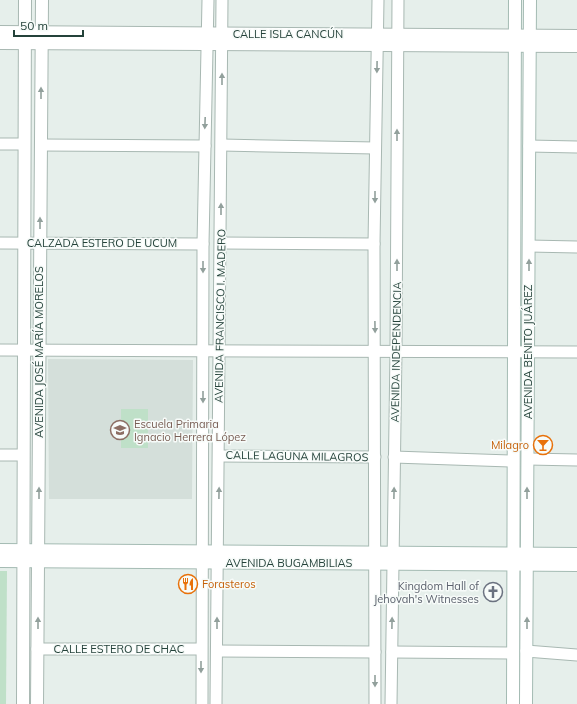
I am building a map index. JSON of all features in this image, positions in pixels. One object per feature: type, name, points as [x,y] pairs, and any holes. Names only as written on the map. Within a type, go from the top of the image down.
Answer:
[{"type":"main road","name":"AVENIDA JOSÉ MARÍA MORELOS","points":[[23,704],[25,0]]},
{"type":"main road","name":"AVENIDA JOSÉ MARÍA MORELOS","points":[[37,704],[42,0]]},
{"type":"main road","name":"AVENIDA BENITO JUÁREZ","points":[[513,704],[515,0]]},
{"type":"main road","name":"AVENIDA BENITO JUÁREZ","points":[[526,704],[530,0]]},
{"type":"main road","name":"CALLE ISLA CANCÚN","points":[[0,32],[25,37],[42,38],[530,41],[577,36]]},
{"type":"main road","name":"CALLE ISLA CANCÚN","points":[[0,43],[25,37]]},
{"type":"main road","name":"CALLE ISLA CANCÚN","points":[[530,41],[577,46]]},
{"type":"main road","name":"AVENIDA BUGAMBILIAS","points":[[0,550],[23,556]]},
{"type":"main road","name":"AVENIDA BUGAMBILIAS","points":[[0,561],[23,556],[527,558],[577,554]]},
{"type":"main road","name":"AVENIDA BUGAMBILIAS","points":[[527,558],[577,565]]},
{"type":"street","name":"AVENIDA FRANCISCO I. MADERO","points":[[202,704],[203,244],[208,0]]},
{"type":"street","name":"AVENIDA FRANCISCO I. MADERO","points":[[216,704],[222,145],[222,0]]},
{"type":"street","name":"AVENIDA INDEPENDENCIA","points":[[375,704],[376,351],[374,244],[378,0]]},
{"type":"street","name":"AVENIDA INDEPENDENCIA","points":[[391,704],[396,351],[398,0]]},
{"type":"street","points":[[0,144],[24,144]]},
{"type":"street","points":[[41,145],[205,146]]},
{"type":"street","points":[[222,145],[375,148]]},
{"type":"street","points":[[530,146],[577,147]]},
{"type":"street","name":"CALZADA ESTERO DE UCUM","points":[[0,243],[203,244]]},
{"type":"street","points":[[221,243],[374,244]]},
{"type":"street","points":[[529,246],[577,247]]},
{"type":"street","points":[[0,350],[396,351],[514,353],[577,352]]},
{"type":"street","points":[[0,455],[24,455]]},
{"type":"street","name":"CALLE LAGUNA MILAGROS","points":[[219,456],[375,457]]},
{"type":"street","points":[[394,457],[513,461]]},
{"type":"street","points":[[528,459],[577,460]]},
{"type":"street","name":"CALLE ESTERO DE CHAC","points":[[37,649],[201,649]]},
{"type":"street","points":[[217,651],[375,652]]},
{"type":"street","points":[[526,651],[577,655]]},
{"type":"street","points":[[392,652],[513,653]]},
{"type":"shaded area","name":"Escuela Primaria Ignacio Herrera López","points":[[48,359],[193,360],[192,499],[49,499]]},
{"type":"green space","points":[[121,409],[148,409],[148,448],[121,448]]},
{"type":"green space","points":[[0,571],[7,571],[6,704],[0,704]]},
{"type":"place","name":"Escuela Primaria Ignacio Herrera López","points":[[120,430]]},
{"type":"place","name":"Milagro","points":[[543,445]]},
{"type":"place","name":"Forasteros","points":[[188,584]]},
{"type":"place","name":"Kingdom Hall of Jehovah's Witnesses","points":[[493,592]]}]
